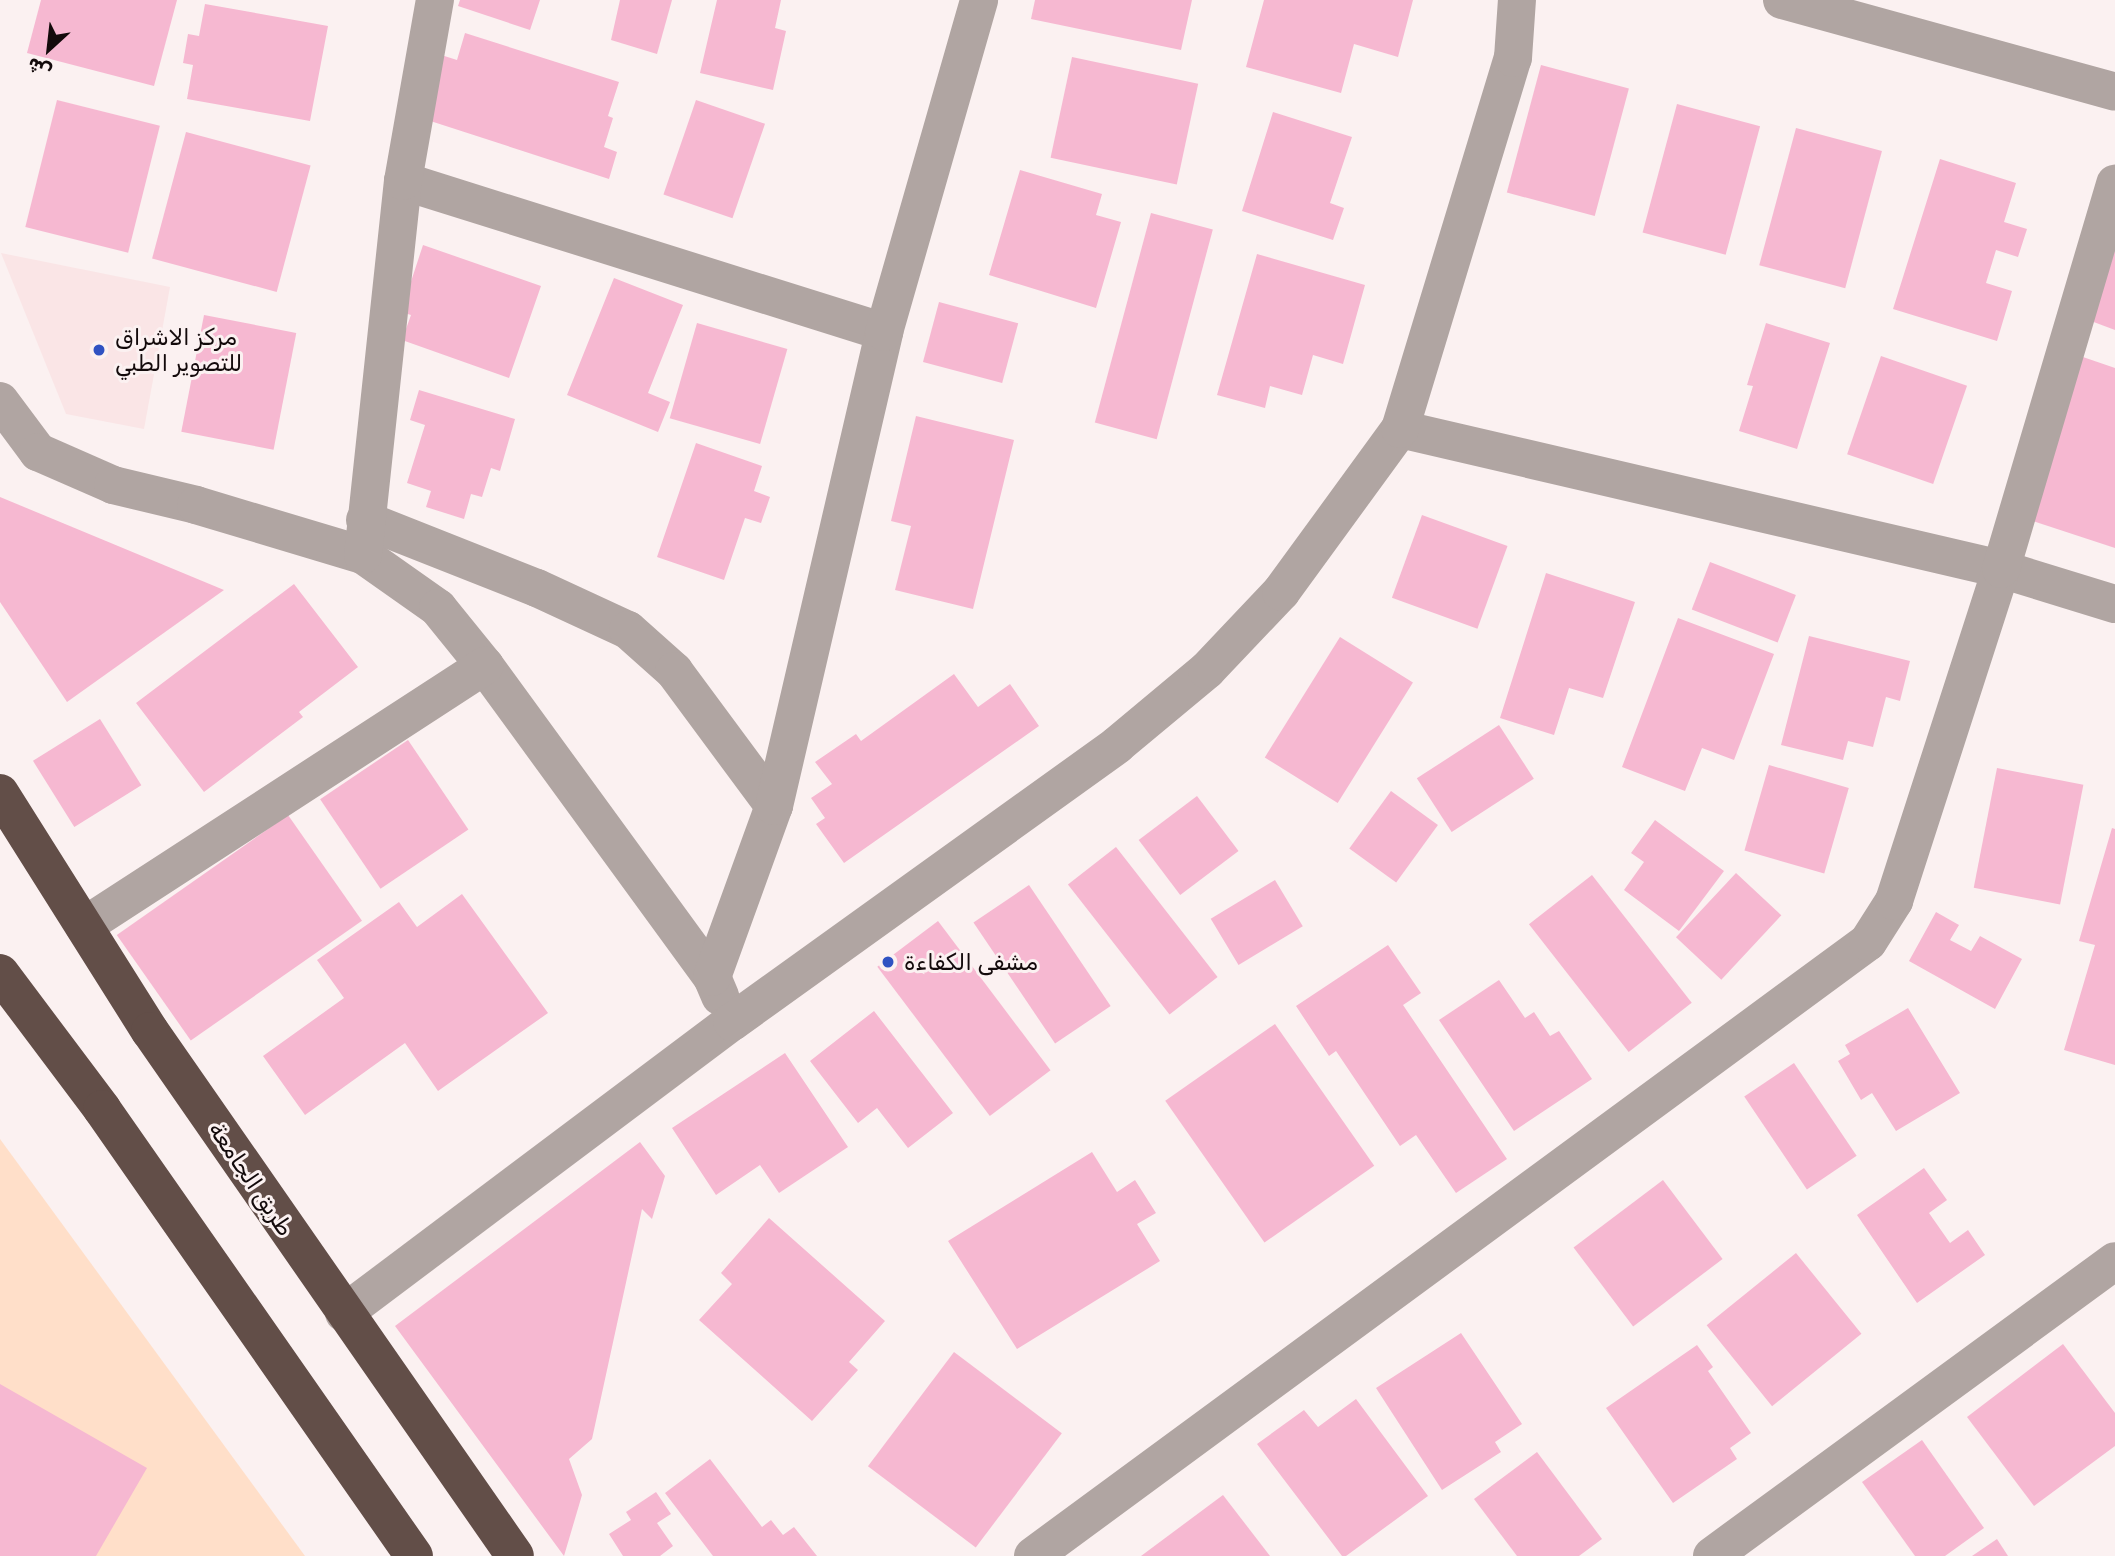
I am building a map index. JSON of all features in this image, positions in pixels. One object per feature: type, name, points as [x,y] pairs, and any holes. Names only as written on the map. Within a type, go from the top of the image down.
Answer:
[{"type":"highway","name":"طريق الجامعة","points":[[0,793],[150,1031],[515,1556]]},
{"type":"highway","points":[[0,973],[102,1109],[414,1556]]},
{"type":"street","points":[[364,537],[403,181],[435,0]]},
{"type":"street","points":[[712,977],[774,806],[884,332],[979,0]]},
{"type":"street","points":[[344,1313],[732,1022],[1117,745],[1207,670],[1281,592],[1400,429],[1513,58],[1517,0]]},
{"type":"street","points":[[1782,0],[2115,92]]},
{"type":"street","points":[[403,181],[884,332]]},
{"type":"street","points":[[1033,1556],[1868,942],[1894,901],[2001,569],[2115,183]]},
{"type":"street","points":[[0,401],[38,452],[113,485],[196,505],[364,537],[537,588],[628,630],[674,671],[774,806]]},
{"type":"street","points":[[1400,429],[2001,569],[2115,604]]},
{"type":"street","points":[[364,537],[438,608],[485,666],[712,977],[732,1022]]},
{"type":"street","points":[[84,926],[485,666]]},
{"type":"street","points":[[1712,1556],[2115,1261]]},
{"type":"shaded area","name":"مركز الاشراق للتصوير الطبي","points":[[1,253],[170,287],[144,429],[66,414]]},
{"type":"shaded area","points":[[0,1139],[305,1556],[0,1556]]},
{"type":"building","points":[[41,0],[177,0],[154,86],[27,53]]},
{"type":"building","points":[[460,0],[540,0],[530,30],[458,6]]},
{"type":"building","points":[[620,0],[672,0],[657,54],[611,40]]},
{"type":"building","points":[[717,0],[781,0],[775,28],[786,31],[773,90],[700,73]]},
{"type":"building","points":[[1035,0],[1192,0],[1181,50],[1031,19]]},
{"type":"building","points":[[1264,0],[1413,0],[1398,57],[1354,44],[1341,93],[1246,67]]},
{"type":"building","points":[[205,4],[328,26],[310,121],[187,99],[193,65],[183,63],[188,34],[199,36]]},
{"type":"building","points":[[465,33],[619,82],[608,116],[613,118],[604,147],[617,152],[609,179],[418,117],[438,54],[457,60]]},
{"type":"building","points":[[1072,57],[1198,84],[1177,185],[1051,158]]},
{"type":"building","points":[[1541,65],[1629,89],[1595,216],[1507,193]]},
{"type":"building","points":[[57,100],[160,126],[128,253],[25,227]]},
{"type":"building","points":[[696,100],[765,124],[732,218],[663,195]]},
{"type":"building","points":[[1677,104],[1760,126],[1726,255],[1643,232]]},
{"type":"building","points":[[1273,112],[1352,137],[1330,203],[1344,208],[1333,240],[1242,211]]},
{"type":"building","points":[[1796,128],[1882,151],[1845,288],[1759,265]]},
{"type":"building","points":[[186,132],[311,165],[277,292],[152,259]]},
{"type":"building","points":[[1940,159],[2016,183],[2004,222],[2027,229],[2018,257],[1996,250],[1986,283],[2012,291],[1997,341],[1893,309]]},
{"type":"building","points":[[1020,170],[1102,194],[1096,215],[1121,222],[1096,308],[989,275]]},
{"type":"building","points":[[2115,212],[2115,330],[2083,318]]},
{"type":"building","points":[[1151,213],[1213,230],[1157,439],[1095,423]]},
{"type":"building","points":[[423,245],[541,286],[509,378],[402,340],[411,315],[401,312]]},
{"type":"building","points":[[1257,254],[1365,285],[1343,364],[1313,355],[1302,395],[1270,386],[1265,408],[1217,395]]},
{"type":"building","points":[[614,278],[683,305],[648,393],[670,402],[658,432],[567,395]]},
{"type":"building","points":[[939,302],[1018,323],[1002,383],[923,362]]},
{"type":"building","points":[[204,315],[296,333],[274,450],[181,432]]},
{"type":"building","points":[[697,323],[787,349],[760,444],[670,418]]},
{"type":"building","points":[[1766,323],[1830,343],[1797,449],[1739,431],[1753,386],[1747,385]]},
{"type":"building","points":[[1881,356],[1967,386],[1933,484],[1847,454]]},
{"type":"building","points":[[2080,356],[2115,368],[2115,548],[2027,519]]},
{"type":"building","points":[[419,390],[515,419],[500,471],[491,468],[482,497],[471,494],[464,519],[426,507],[431,491],[407,483],[425,425],[410,420]]},
{"type":"building","points":[[916,416],[1014,440],[973,609],[895,590],[911,526],[891,521]]},
{"type":"building","points":[[696,443],[762,466],[754,491],[770,497],[761,523],[745,518],[724,580],[657,557]]},
{"type":"building","points":[[0,497],[224,590],[67,702],[0,602]]},
{"type":"building","points":[[1422,515],[1508,546],[1477,629],[1392,598]]},
{"type":"building","points":[[1710,562],[1796,595],[1778,643],[1692,610]]},
{"type":"building","points":[[1546,573],[1635,602],[1603,698],[1569,688],[1554,735],[1500,718]]},
{"type":"building","points":[[294,584],[358,667],[299,712],[303,717],[204,792],[136,703]]},
{"type":"building","points":[[1678,618],[1774,654],[1734,760],[1702,748],[1685,791],[1622,767]]},
{"type":"building","points":[[1809,636],[1910,661],[1900,701],[1886,697],[1873,747],[1848,741],[1843,760],[1781,745]]},
{"type":"building","points":[[1340,637],[1413,683],[1338,803],[1265,757]]},
{"type":"building","points":[[954,674],[978,707],[1010,684],[1039,726],[844,863],[816,824],[825,818],[811,798],[832,784],[815,762],[856,734],[861,741]]},
{"type":"building","points":[[100,719],[141,785],[74,827],[33,761]]},
{"type":"building","points":[[1499,725],[1534,779],[1452,832],[1417,778]]},
{"type":"building","points":[[408,740],[468,830],[381,889],[320,799]]},
{"type":"building","points":[[1769,765],[1849,788],[1824,873],[1744,851]]},
{"type":"building","points":[[1997,768],[2083,785],[2060,905],[1974,888]]},
{"type":"building","points":[[1391,791],[1438,825],[1396,883],[1349,848]]},
{"type":"building","points":[[1197,796],[1239,851],[1180,895],[1139,840]]},
{"type":"building","points":[[288,815],[362,921],[191,1041],[117,935]]},
{"type":"building","points":[[1655,820],[1724,871],[1679,931],[1624,890],[1644,862],[1631,853]]},
{"type":"building","points":[[2112,828],[2115,829],[2115,1065],[2064,1050],[2095,945],[2079,941]]},
{"type":"building","points":[[1116,847],[1218,977],[1170,1015],[1068,885]]},
{"type":"building","points":[[1736,873],[1781,915],[1721,980],[1676,937]]},
{"type":"building","points":[[1592,875],[1692,1003],[1629,1052],[1529,924]]},
{"type":"building","points":[[1275,880],[1303,926],[1239,965],[1211,919]]},
{"type":"building","points":[[1029,885],[1111,1006],[1055,1044],[973,922]]},
{"type":"building","points":[[462,894],[548,1013],[438,1091],[405,1043],[305,1115],[263,1056],[344,998],[317,960],[399,902],[417,927]]},
{"type":"building","points":[[1936,912],[1959,925],[1950,940],[1971,951],[1980,936],[2022,959],[1995,1009],[1909,961]]},
{"type":"building","points":[[938,921],[1051,1070],[990,1116],[877,967]]},
{"type":"building","points":[[1388,945],[1421,993],[1403,1005],[1507,1159],[1456,1193],[1416,1135],[1400,1146],[1336,1051],[1329,1056],[1296,1006]]},
{"type":"building","points":[[1499,980],[1525,1018],[1534,1012],[1550,1036],[1559,1031],[1592,1079],[1514,1131],[1439,1020]]},
{"type":"building","points":[[1908,1008],[1960,1093],[1896,1131],[1872,1093],[1861,1100],[1838,1061],[1850,1054],[1845,1045]]},
{"type":"building","points":[[874,1011],[953,1113],[908,1148],[877,1108],[858,1123],[810,1061]]},
{"type":"building","points":[[1275,1024],[1374,1166],[1264,1243],[1165,1101]]},
{"type":"building","points":[[785,1053],[848,1147],[779,1193],[760,1165],[716,1195],[672,1128]]},
{"type":"building","points":[[1794,1063],[1857,1156],[1807,1189],[1744,1097]]},
{"type":"building","points":[[640,1142],[665,1176],[652,1219],[642,1209],[592,1439],[569,1459],[582,1495],[564,1556],[395,1326]]},
{"type":"building","points":[[1092,1152],[1117,1192],[1135,1180],[1156,1213],[1137,1224],[1160,1261],[1017,1349],[948,1241]]},
{"type":"building","points":[[1924,1168],[1947,1200],[1929,1213],[1950,1243],[1968,1230],[1985,1255],[1917,1303],[1857,1215]]},
{"type":"building","points":[[1663,1180],[1723,1259],[1633,1326],[1574,1247]]},
{"type":"building","points":[[769,1218],[885,1321],[849,1362],[858,1370],[812,1421],[699,1320],[732,1284],[721,1273]]},
{"type":"building","points":[[1796,1253],[1861,1334],[1772,1406],[1707,1325]]},
{"type":"building","points":[[1461,1333],[1522,1424],[1495,1442],[1501,1452],[1442,1490],[1376,1388]]},
{"type":"building","points":[[2063,1344],[2115,1413],[2115,1446],[2034,1506],[1967,1417]]},
{"type":"building","points":[[1697,1345],[1713,1367],[1708,1371],[1751,1433],[1730,1448],[1737,1459],[1673,1503],[1606,1408]]},
{"type":"building","points":[[954,1352],[1062,1433],[976,1547],[868,1466]]},
{"type":"building","points":[[0,1384],[147,1468],[96,1556],[0,1556]]},
{"type":"building","points":[[1356,1399],[1428,1496],[1346,1556],[1342,1556],[1257,1444],[1304,1410],[1318,1427]]},
{"type":"building","points":[[1922,1440],[1984,1528],[1945,1556],[1915,1556],[1862,1482]]},
{"type":"building","points":[[1537,1452],[1602,1539],[1579,1556],[1517,1556],[1474,1499]]},
{"type":"building","points":[[710,1459],[762,1527],[771,1520],[783,1535],[794,1527],[817,1556],[713,1556],[665,1493]]},
{"type":"building","points":[[656,1492],[671,1514],[657,1523],[673,1546],[660,1556],[623,1556],[609,1534],[631,1520],[626,1512]]},
{"type":"building","points":[[1223,1495],[1270,1556],[1141,1556]]},
{"type":"building","points":[[1997,1539],[2008,1556],[1972,1556]]},
{"type":"place","name":"مركز الاشراق للتصوير الطبي","points":[[99,350]]},
{"type":"place","name":"مشفى الكفاءة","points":[[888,962]]}]
